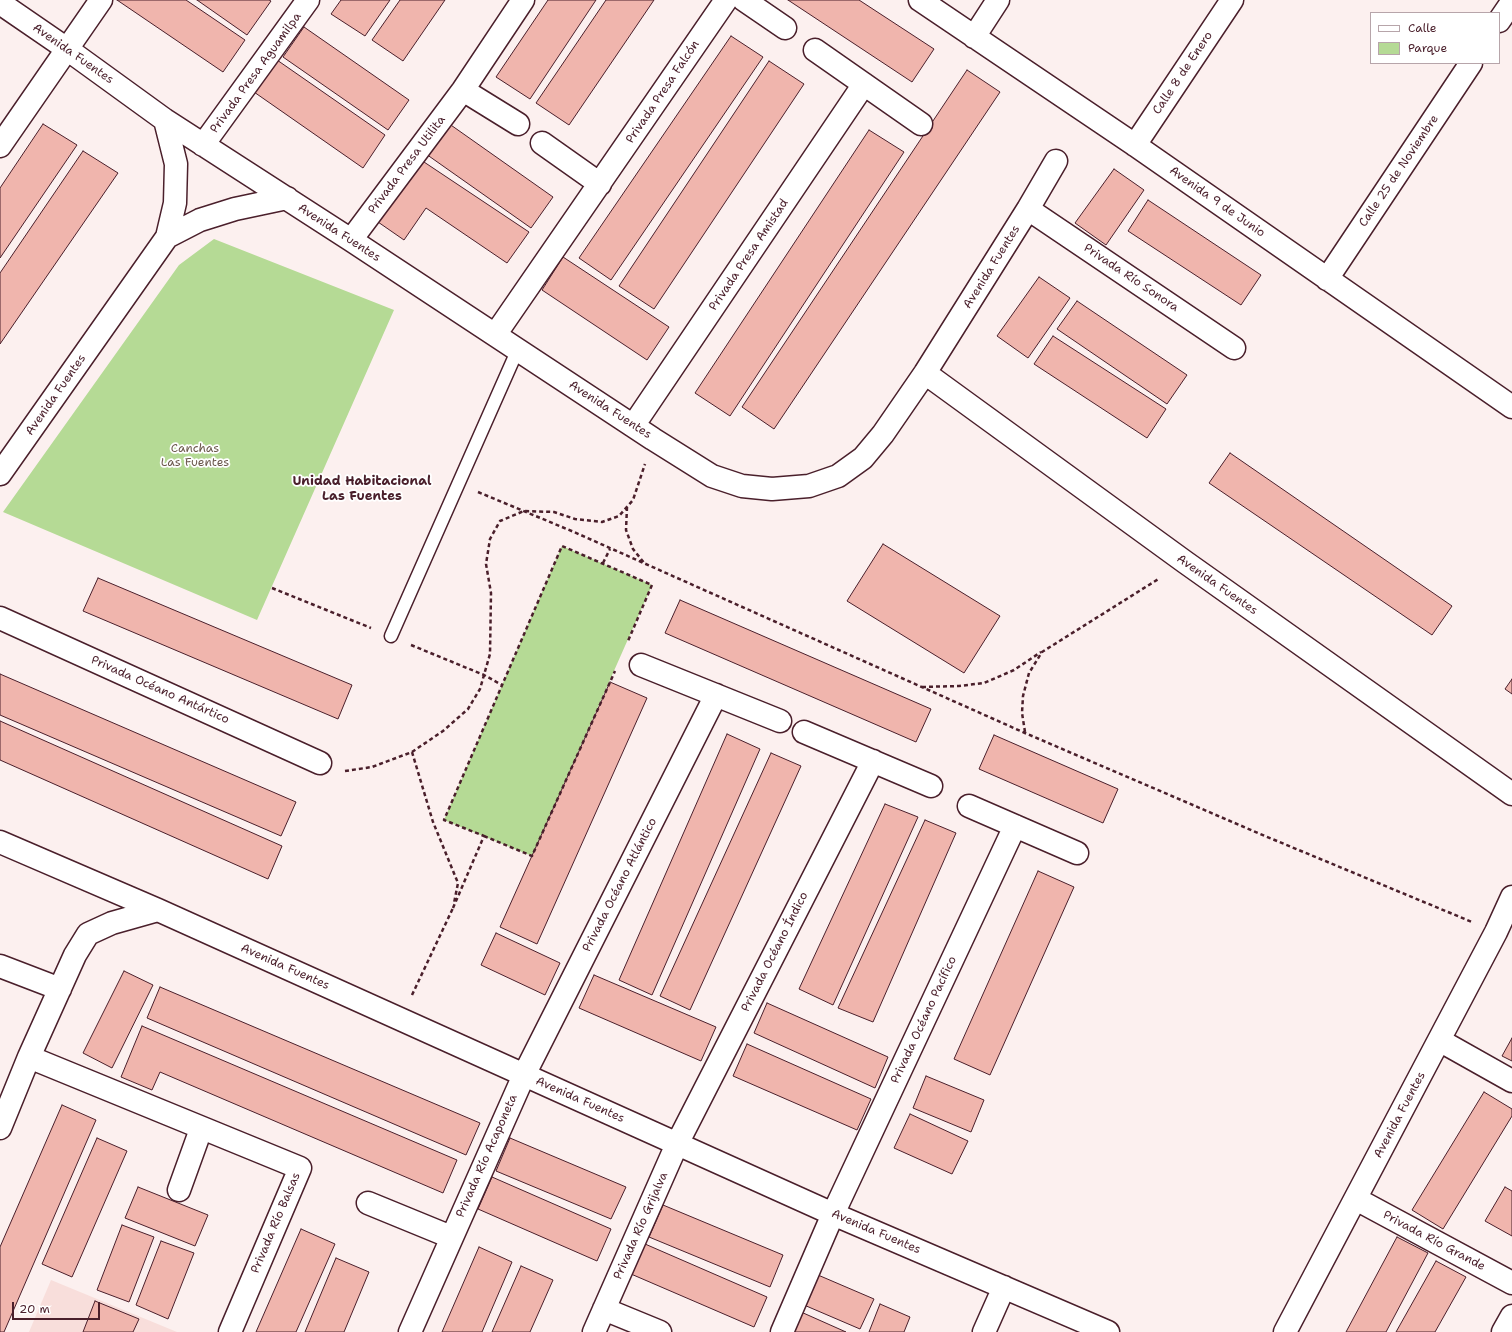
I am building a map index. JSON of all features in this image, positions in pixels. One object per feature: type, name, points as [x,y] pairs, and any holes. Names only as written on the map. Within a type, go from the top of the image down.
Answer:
[{"type":"street","points":[[0,146],[101,0]]},
{"type":"street","name":"Privada Presa Aguamilpa","points":[[203,145],[308,0]]},
{"type":"street","name":"Privada Presa Utilita","points":[[351,240],[464,90],[523,0]]},
{"type":"street","name":"Privada Presa Falcón","points":[[495,335],[726,0]]},
{"type":"street","points":[[744,0],[785,28]]},
{"type":"street","name":"Avenida 9 de Junio","points":[[920,0],[1135,145],[1327,279],[1509,397]]},
{"type":"street","points":[[974,36],[998,0]]},
{"type":"street","name":"Calle 8 de Enero","points":[[1135,145],[1232,0]]},
{"type":"street","points":[[1500,20],[1512,2]]},
{"type":"street","name":"Avenida Fuentes","points":[[0,3],[67,49],[165,120],[518,349],[653,439],[712,476],[742,486],[772,489],[809,486],[838,476],[864,458],[883,434],[925,373],[1056,161]]},
{"type":"street","points":[[814,50],[921,124]]},
{"type":"street","name":"Calle 25 de Noviembre","points":[[1327,279],[1470,64]]},
{"type":"street","name":"Privada Presa Amistad","points":[[634,426],[864,84]]},
{"type":"street","points":[[464,90],[518,124]]},
{"type":"street","name":"Avenida Fuentes","points":[[0,474],[167,237],[175,203],[176,164],[165,120]]},
{"type":"street","points":[[542,143],[600,184]]},
{"type":"street","name":"Avenida Fuentes","points":[[167,237],[200,220],[235,208],[287,198]]},
{"type":"street","name":"Privada Río Sonora","points":[[1028,208],[1234,348]]},
{"type":"street","name":"Avenida Fuentes","points":[[925,373],[1185,562],[1512,794]]},
{"type":"street","name":"Privada Océano Antártico","points":[[0,618],[320,763]]},
{"type":"street","points":[[641,665],[780,721]]},
{"type":"street","name":"Privada Océano Atlántico","points":[[524,1075],[716,695]]},
{"type":"street","points":[[804,732],[931,786]]},
{"type":"street","name":"Privada Océano Índico","points":[[677,1144],[873,761]]},
{"type":"street","points":[[969,806],[1077,853]]},
{"type":"street","name":"Privada Océano Pacífico","points":[[782,1332],[833,1214],[1015,826]]},
{"type":"street","name":"Avenida Fuentes","points":[[0,842],[158,910],[833,1214],[1108,1332]]},
{"type":"street","name":"Avenida Fuentes","points":[[1286,1332],[1440,1040],[1496,932],[1512,897]]},
{"type":"street","points":[[0,1128],[29,1057],[75,955],[88,934],[112,923],[158,910]]},
{"type":"street","points":[[0,966],[60,989]]},
{"type":"street","points":[[1440,1040],[1512,1082]]},
{"type":"street","name":"Privada Río Balsas","points":[[29,1057],[201,1129],[300,1168],[230,1332]]},
{"type":"street","name":"Privada Río Acaponeta","points":[[410,1332],[524,1075]]},
{"type":"street","points":[[179,1190],[201,1129]]},
{"type":"street","name":"Privada Río Grijalva","points":[[594,1332],[677,1144]]},
{"type":"street","name":"Privada Río Grande","points":[[1356,1199],[1512,1283]]},
{"type":"street","points":[[368,1203],[451,1237]]},
{"type":"street","points":[[984,1332],[1004,1287]]},
{"type":"street","points":[[604,1309],[660,1332]]},
{"type":"street","points":[[1504,1332],[1512,1316]]},
{"type":"lane","points":[[391,636],[518,349]]},
{"type":"path","points":[[320,763],[346,771],[372,767],[412,752],[443,731],[468,710],[480,688],[490,654],[491,594],[486,564],[490,539],[500,521],[524,511],[554,512],[575,519],[602,522],[619,516],[632,500],[653,439]]},
{"type":"path","points":[[459,485],[524,511],[646,564],[1025,733],[1265,836],[1496,932]]},
{"type":"path","points":[[626,507],[626,530],[634,549],[646,564]]},
{"type":"path","points":[[616,668],[532,856],[444,820],[562,546],[652,585],[625,647]]},
{"type":"path","points":[[602,563],[610,549]]},
{"type":"path","points":[[920,687],[959,686],[984,683],[1014,670],[1185,562]]},
{"type":"path","points":[[1025,733],[1022,713],[1023,696],[1029,673],[1042,652]]},
{"type":"path","points":[[412,752],[433,822],[458,883],[453,908]]},
{"type":"path","points":[[400,1019],[453,908],[484,836]]},
{"type":"shaded area","points":[[51,1280],[177,1332],[29,1332]]},
{"type":"green space","name":"Canchas Las Fuentes","points":[[214,239],[394,310],[257,620],[3,512],[179,265]]},
{"type":"green space","points":[[562,546],[652,585],[532,856],[444,820]]},
{"type":"building","points":[[117,0],[186,0],[245,40],[223,72]]},
{"type":"building","points":[[197,0],[269,0],[271,1],[247,35]]},
{"type":"building","points":[[341,0],[390,0],[365,36],[331,14]]},
{"type":"building","points":[[400,0],[445,0],[403,61],[372,40]]},
{"type":"building","points":[[548,0],[596,0],[530,99],[496,77]]},
{"type":"building","points":[[606,0],[654,0],[569,125],[536,103]]},
{"type":"building","points":[[788,0],[859,0],[934,49],[912,82]]},
{"type":"building","points":[[304,27],[409,100],[388,130],[283,57]]},
{"type":"building","points":[[731,36],[763,57],[611,280],[579,258]]},
{"type":"building","points":[[277,60],[385,135],[363,168],[254,92]]},
{"type":"building","points":[[769,61],[804,84],[654,309],[619,286]]},
{"type":"building","points":[[967,70],[1000,92],[774,429],[742,407]]},
{"type":"building","points":[[448,123],[553,197],[531,228],[426,154]]},
{"type":"building","points":[[43,124],[77,145],[0,258],[0,188]]},
{"type":"building","points":[[869,130],[904,152],[730,416],[695,393]]},
{"type":"building","points":[[83,151],[118,173],[0,344],[0,273]]},
{"type":"building","points":[[421,160],[529,232],[507,263],[426,208],[404,240],[378,222]]},
{"type":"building","points":[[1114,169],[1144,190],[1106,245],[1075,223]]},
{"type":"building","points":[[1148,200],[1261,275],[1241,305],[1128,231]]},
{"type":"building","points":[[563,257],[669,327],[647,360],[542,290]]},
{"type":"building","points":[[1039,277],[1070,298],[1028,358],[997,336]]},
{"type":"building","points":[[1077,301],[1187,375],[1167,404],[1057,329]]},
{"type":"building","points":[[1053,336],[1166,409],[1147,438],[1034,364]]},
{"type":"building","points":[[1230,453],[1452,606],[1432,635],[1209,483]]},
{"type":"building","points":[[883,544],[1000,616],[964,673],[847,601]]},
{"type":"building","points":[[98,578],[352,685],[338,719],[83,611]]},
{"type":"building","points":[[680,600],[931,709],[916,742],[665,633]]},
{"type":"building","points":[[0,674],[296,802],[281,836],[0,715]]},
{"type":"building","points":[[1512,679],[1512,694],[1505,689]]},
{"type":"building","points":[[610,682],[647,698],[537,944],[500,927]]},
{"type":"building","points":[[0,721],[282,846],[268,879],[0,760]]},
{"type":"building","points":[[727,734],[760,749],[652,995],[619,980]]},
{"type":"building","points":[[994,735],[1118,789],[1103,823],[979,769]]},
{"type":"building","points":[[771,753],[801,766],[690,1010],[660,996]]},
{"type":"building","points":[[885,804],[918,817],[833,1005],[799,989]]},
{"type":"building","points":[[925,820],[956,833],[873,1022],[838,1008]]},
{"type":"building","points":[[1038,871],[1074,887],[990,1075],[954,1059]]},
{"type":"building","points":[[496,933],[560,963],[545,995],[481,965]]},
{"type":"building","points":[[124,971],[153,985],[112,1068],[83,1053]]},
{"type":"building","points":[[594,975],[716,1027],[701,1061],[579,1008]]},
{"type":"building","points":[[160,987],[480,1123],[466,1155],[147,1018]]},
{"type":"building","points":[[767,1003],[888,1057],[875,1088],[754,1033]]},
{"type":"building","points":[[142,1026],[457,1160],[443,1193],[160,1072],[152,1090],[121,1077]]},
{"type":"building","points":[[1512,1038],[1512,1061],[1502,1056]]},
{"type":"building","points":[[747,1044],[871,1099],[857,1130],[733,1076]]},
{"type":"building","points":[[926,1076],[984,1100],[971,1132],[913,1108]]},
{"type":"building","points":[[1484,1092],[1512,1109],[1512,1116],[1443,1229],[1412,1210]]},
{"type":"building","points":[[62,1105],[96,1120],[4,1332],[0,1332],[0,1247]]},
{"type":"building","points":[[910,1114],[968,1141],[952,1174],[894,1148]]},
{"type":"building","points":[[97,1138],[127,1151],[72,1277],[42,1264]]},
{"type":"building","points":[[510,1138],[626,1187],[611,1219],[496,1171]]},
{"type":"building","points":[[492,1177],[611,1229],[597,1261],[478,1209]]},
{"type":"building","points":[[138,1187],[208,1215],[195,1246],[125,1218]]},
{"type":"building","points":[[1505,1187],[1512,1191],[1512,1236],[1485,1221]]},
{"type":"building","points":[[663,1205],[783,1255],[770,1287],[649,1237]]},
{"type":"building","points":[[122,1225],[154,1237],[129,1302],[97,1290]]},
{"type":"building","points":[[301,1229],[335,1244],[296,1332],[256,1332]]},
{"type":"building","points":[[1397,1237],[1428,1253],[1386,1332],[1346,1332]]},
{"type":"building","points":[[161,1241],[194,1253],[168,1319],[136,1305]]},
{"type":"building","points":[[645,1244],[767,1297],[754,1327],[631,1274]]},
{"type":"building","points":[[479,1247],[512,1262],[482,1332],[442,1332]]},
{"type":"building","points":[[336,1258],[369,1272],[344,1332],[305,1332]]},
{"type":"building","points":[[1436,1261],[1466,1277],[1435,1332],[1396,1332]]},
{"type":"building","points":[[521,1266],[553,1280],[530,1332],[492,1332]]},
{"type":"building","points":[[818,1275],[874,1299],[860,1329],[804,1305]]},
{"type":"building","points":[[95,1301],[139,1319],[133,1332],[83,1332]]},
{"type":"building","points":[[880,1304],[910,1317],[904,1332],[869,1332]]},
{"type":"building","points":[[801,1312],[846,1332],[792,1332]]},
{"type":"district","name":"Unidad Habitacional Las Fuentes","points":[[362,490]]}]
